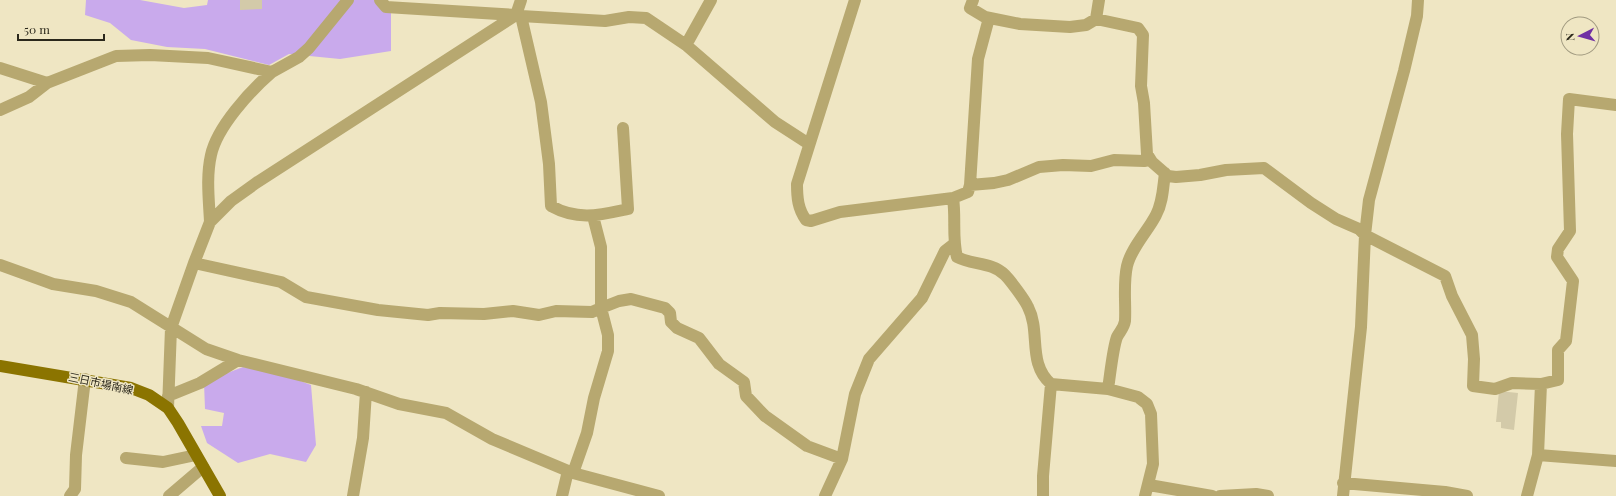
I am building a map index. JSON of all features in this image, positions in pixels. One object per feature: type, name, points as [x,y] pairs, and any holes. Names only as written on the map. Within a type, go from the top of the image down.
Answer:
[{"type":"main road","name":"三日市場南線","points":[[0,366],[85,379],[131,388],[168,402],[178,423],[220,496]]},
{"type":"street","points":[[210,222],[208,182],[211,156],[214,146],[232,115],[254,87],[272,72],[299,57],[309,48],[348,0]]},
{"type":"street","points":[[380,0],[386,7],[518,16],[604,21],[630,16],[646,18],[686,44],[775,122],[809,144]]},
{"type":"street","points":[[521,0],[518,16],[541,102],[549,164],[552,206],[564,213],[589,216],[628,209],[623,128]]},
{"type":"street","points":[[686,44],[711,0]]},
{"type":"street","points":[[855,0],[797,184],[798,201],[801,213],[806,220],[811,221],[840,212],[953,198],[968,192],[970,185],[978,59],[989,18]]},
{"type":"street","points":[[973,0],[970,8],[989,18],[1020,24],[1070,27],[1086,25],[1096,19],[1138,28],[1143,35],[1141,86],[1144,103],[1147,154],[1150,160],[1168,176],[1176,177],[1200,175],[1226,170],[1264,168],[1311,203],[1336,219],[1359,229],[1365,235],[1445,276],[1452,296],[1472,335],[1474,359],[1473,386],[1495,389],[1512,383],[1541,384],[1558,380],[1558,350],[1566,341],[1573,280],[1557,257],[1558,249],[1570,231],[1567,134],[1569,99],[1616,105]]},
{"type":"street","points":[[1096,19],[1099,0]]},
{"type":"street","points":[[1342,496],[1361,327],[1365,235],[1369,200],[1407,57],[1417,16],[1418,0]]},
{"type":"street","points":[[168,402],[171,328],[210,222],[231,201],[256,183],[518,16]]},
{"type":"street","points":[[0,110],[29,97],[47,83],[116,56],[150,55],[208,58],[272,72]]},
{"type":"street","points":[[0,68],[47,83]]},
{"type":"street","points":[[970,185],[1008,180],[1039,166],[1091,166],[1114,160],[1150,160]]},
{"type":"street","points":[[1108,389],[1117,338],[1123,329],[1125,321],[1124,300],[1127,265],[1143,233],[1156,216],[1160,206],[1165,173]]},
{"type":"street","points":[[953,198],[955,212],[954,244],[957,257],[966,262],[993,267],[1004,274],[1028,307],[1032,322],[1038,366],[1045,378],[1051,384],[1108,389],[1138,398],[1147,404],[1151,414],[1153,464],[1147,491],[1212,496]]},
{"type":"street","points":[[562,496],[570,472],[587,433],[594,398],[608,352],[608,335],[601,308],[601,247],[593,216]]},
{"type":"street","points":[[825,496],[842,459],[855,394],[869,359],[922,298],[945,251],[954,244]]},
{"type":"street","points":[[194,263],[281,282],[306,297],[378,310],[428,315],[440,313],[484,314],[513,311],[539,315],[556,311],[592,312],[619,301],[631,299],[665,308],[670,313],[671,322],[677,328],[699,338],[719,364],[744,382],[746,396],[765,416],[807,446],[842,459]]},
{"type":"street","points":[[0,264],[53,284],[96,291],[131,302],[206,349],[238,360],[366,392],[399,404],[446,414],[492,439],[570,472],[659,496]]},
{"type":"street","points":[[168,402],[238,360]]},
{"type":"street","points":[[70,496],[75,489],[76,455],[85,379]]},
{"type":"street","points":[[1043,496],[1043,476],[1051,384]]},
{"type":"street","points":[[1527,496],[1538,455],[1541,384]]},
{"type":"street","points":[[353,496],[363,438],[366,392]]},
{"type":"street","points":[[126,458],[163,462],[196,455]]},
{"type":"street","points":[[1538,455],[1616,461]]},
{"type":"street","points":[[169,496],[203,467]]},
{"type":"street","points":[[1343,483],[1445,492],[1467,496]]},
{"type":"street","points":[[1220,496],[1256,494],[1268,496]]},
{"type":"shaded area","points":[[86,0],[140,0],[184,8],[207,5],[208,0],[377,0],[391,12],[391,51],[340,59],[289,54],[269,65],[205,49],[167,47],[131,40],[110,23],[85,15]]},
{"type":"shaded area","points":[[243,367],[282,374],[311,385],[316,445],[306,462],[270,454],[238,463],[207,443],[201,426],[222,426],[224,413],[205,409],[204,383]]},
{"type":"building","points":[[240,0],[262,0],[262,9],[240,10]]},
{"type":"building","points":[[1499,391],[1518,393],[1514,430],[1501,428],[1501,422],[1496,422]]}]
